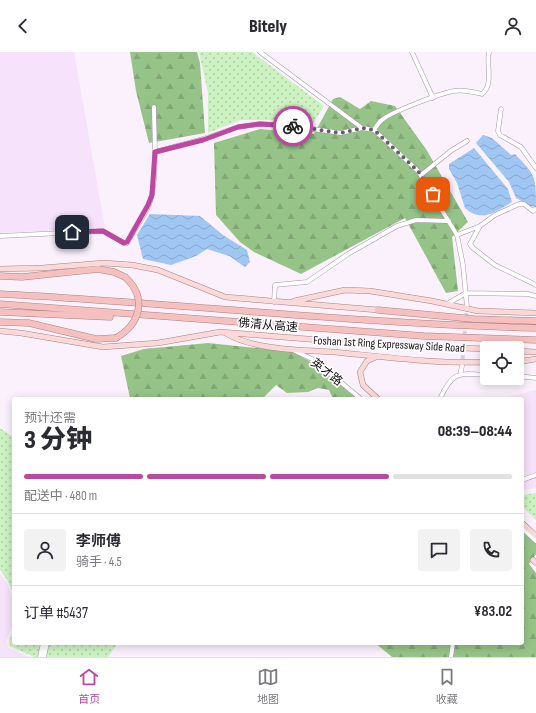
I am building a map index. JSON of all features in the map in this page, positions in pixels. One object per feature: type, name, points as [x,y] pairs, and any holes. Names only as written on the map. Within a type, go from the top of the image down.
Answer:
[{"type":"highway","points":[[0,276],[22,277],[98,269],[114,272],[132,284],[137,294],[139,308],[135,321],[127,332],[116,338],[96,339],[29,324],[0,322]]},
{"type":"highway","name":"佛清从高速","points":[[0,294],[144,302],[415,324],[536,328]]},
{"type":"highway","name":"佛清从高速","points":[[0,304],[166,318],[436,337],[536,340]]},
{"type":"highway","points":[[378,310],[474,319],[536,320]]},
{"type":"highway","points":[[0,312],[166,318]]},
{"type":"main road","points":[[0,269],[104,263],[132,265],[158,270],[225,297],[378,310]]},
{"type":"main road","points":[[288,302],[345,290],[378,292],[478,311],[536,314]]},
{"type":"main road","name":"Foshan 1st Ring Expressway Side Road","points":[[0,331],[21,332],[103,347],[136,346],[197,335],[224,333],[390,346],[480,349]]},
{"type":"main road","points":[[224,333],[236,340],[291,349],[377,356],[480,362]]},
{"type":"main road","points":[[524,351],[536,352]]},
{"type":"main road","name":"英才路","points":[[376,397],[362,385],[360,372],[367,361],[377,356]]},
{"type":"main road","points":[[524,361],[536,359]]},
{"type":"main road","points":[[524,525],[536,536]]},
{"type":"street","points":[[260,52],[362,128]]},
{"type":"street","points":[[412,52],[433,98]]},
{"type":"street","points":[[374,130],[380,120],[394,112],[433,98],[454,91],[467,91],[482,94],[487,90],[489,83],[487,60],[489,52]]},
{"type":"street","points":[[0,236],[103,231],[124,243],[127,242],[152,195],[155,152],[154,106]]},
{"type":"street","points":[[501,109],[498,131],[500,135],[521,147],[536,168]]},
{"type":"street","points":[[155,152],[203,140],[238,127],[260,124],[285,125],[341,133],[362,128],[374,130],[421,175],[457,235],[463,265],[467,307]]},
{"type":"street","points":[[421,175],[441,157],[467,141]]},
{"type":"street","points":[[457,235],[480,226],[495,215],[519,204],[524,204],[533,211],[536,209]]},
{"type":"street","points":[[274,302],[276,285],[307,282],[348,254],[397,226],[416,220],[449,221]]},
{"type":"street","points":[[480,226],[470,244],[473,248],[496,265],[536,285]]},
{"type":"street","points":[[447,304],[466,293],[528,294],[536,296]]},
{"type":"street","name":"英才路","points":[[291,349],[314,360],[359,397]]},
{"type":"street","points":[[460,375],[462,366]]},
{"type":"street","points":[[441,397],[448,382],[460,375],[480,375]]},
{"type":"street","points":[[524,377],[536,378]]},
{"type":"street","points":[[524,479],[536,475]]},
{"type":"street","points":[[524,530],[536,541]]},
{"type":"street","points":[[40,657],[43,645]]},
{"type":"street","points":[[44,657],[47,645]]},
{"type":"street","points":[[451,657],[453,645]]},
{"type":"shaded area","points":[[0,52],[74,52],[105,228],[0,233]]},
{"type":"shaded area","points":[[536,390],[536,488],[524,490],[524,397],[506,397]]},
{"type":"shaded area","points":[[0,574],[7,583],[12,597],[12,627],[6,641],[8,648],[29,657],[0,657]]},
{"type":"green space","points":[[130,52],[197,52],[200,63],[205,133],[149,143],[136,91]]},
{"type":"green space","points":[[199,52],[252,52],[324,106],[312,125],[282,120],[240,120],[208,133],[208,93]]},
{"type":"green space","points":[[340,97],[360,109],[371,101],[395,106],[426,149],[468,222],[452,237],[458,291],[446,293],[405,218],[301,274],[254,252],[240,242],[216,215],[214,143],[260,129],[314,134],[333,99]]},
{"type":"green space","points":[[208,343],[293,352],[318,366],[355,397],[332,397],[329,390],[318,388],[308,392],[287,393],[276,385],[264,397],[130,397],[121,356],[144,349]]},
{"type":"green space","points":[[0,428],[12,437],[12,591],[8,581],[0,570]]},
{"type":"green space","points":[[536,493],[536,520],[524,508],[524,495]]},
{"type":"green space","points":[[524,533],[536,543],[536,554],[529,564],[536,573],[536,657],[392,657],[377,645],[524,645]]},
{"type":"green space","points":[[12,634],[12,645],[117,645],[108,657],[34,657],[10,646],[9,641]]},
{"type":"water","points":[[483,135],[492,138],[511,155],[515,154],[531,172],[536,189],[536,207],[530,206],[516,198],[509,182],[476,143]]},
{"type":"water","points":[[474,148],[508,189],[512,202],[494,212],[483,215],[477,215],[465,208],[457,183],[449,169],[449,164]]},
{"type":"water","points":[[150,214],[200,216],[223,235],[247,250],[250,262],[245,267],[229,256],[207,249],[196,256],[171,265],[143,259],[137,235]]},
{"type":"tunnel","points":[[462,365],[467,307]]},
{"type":"way so far","points":[[293,126],[341,133],[362,128],[374,130],[418,171],[433,194]]},
{"type":"route","points":[[72,232],[103,231],[124,243],[127,242],[152,195],[155,152],[203,140],[238,127],[260,124],[293,126]]}]
